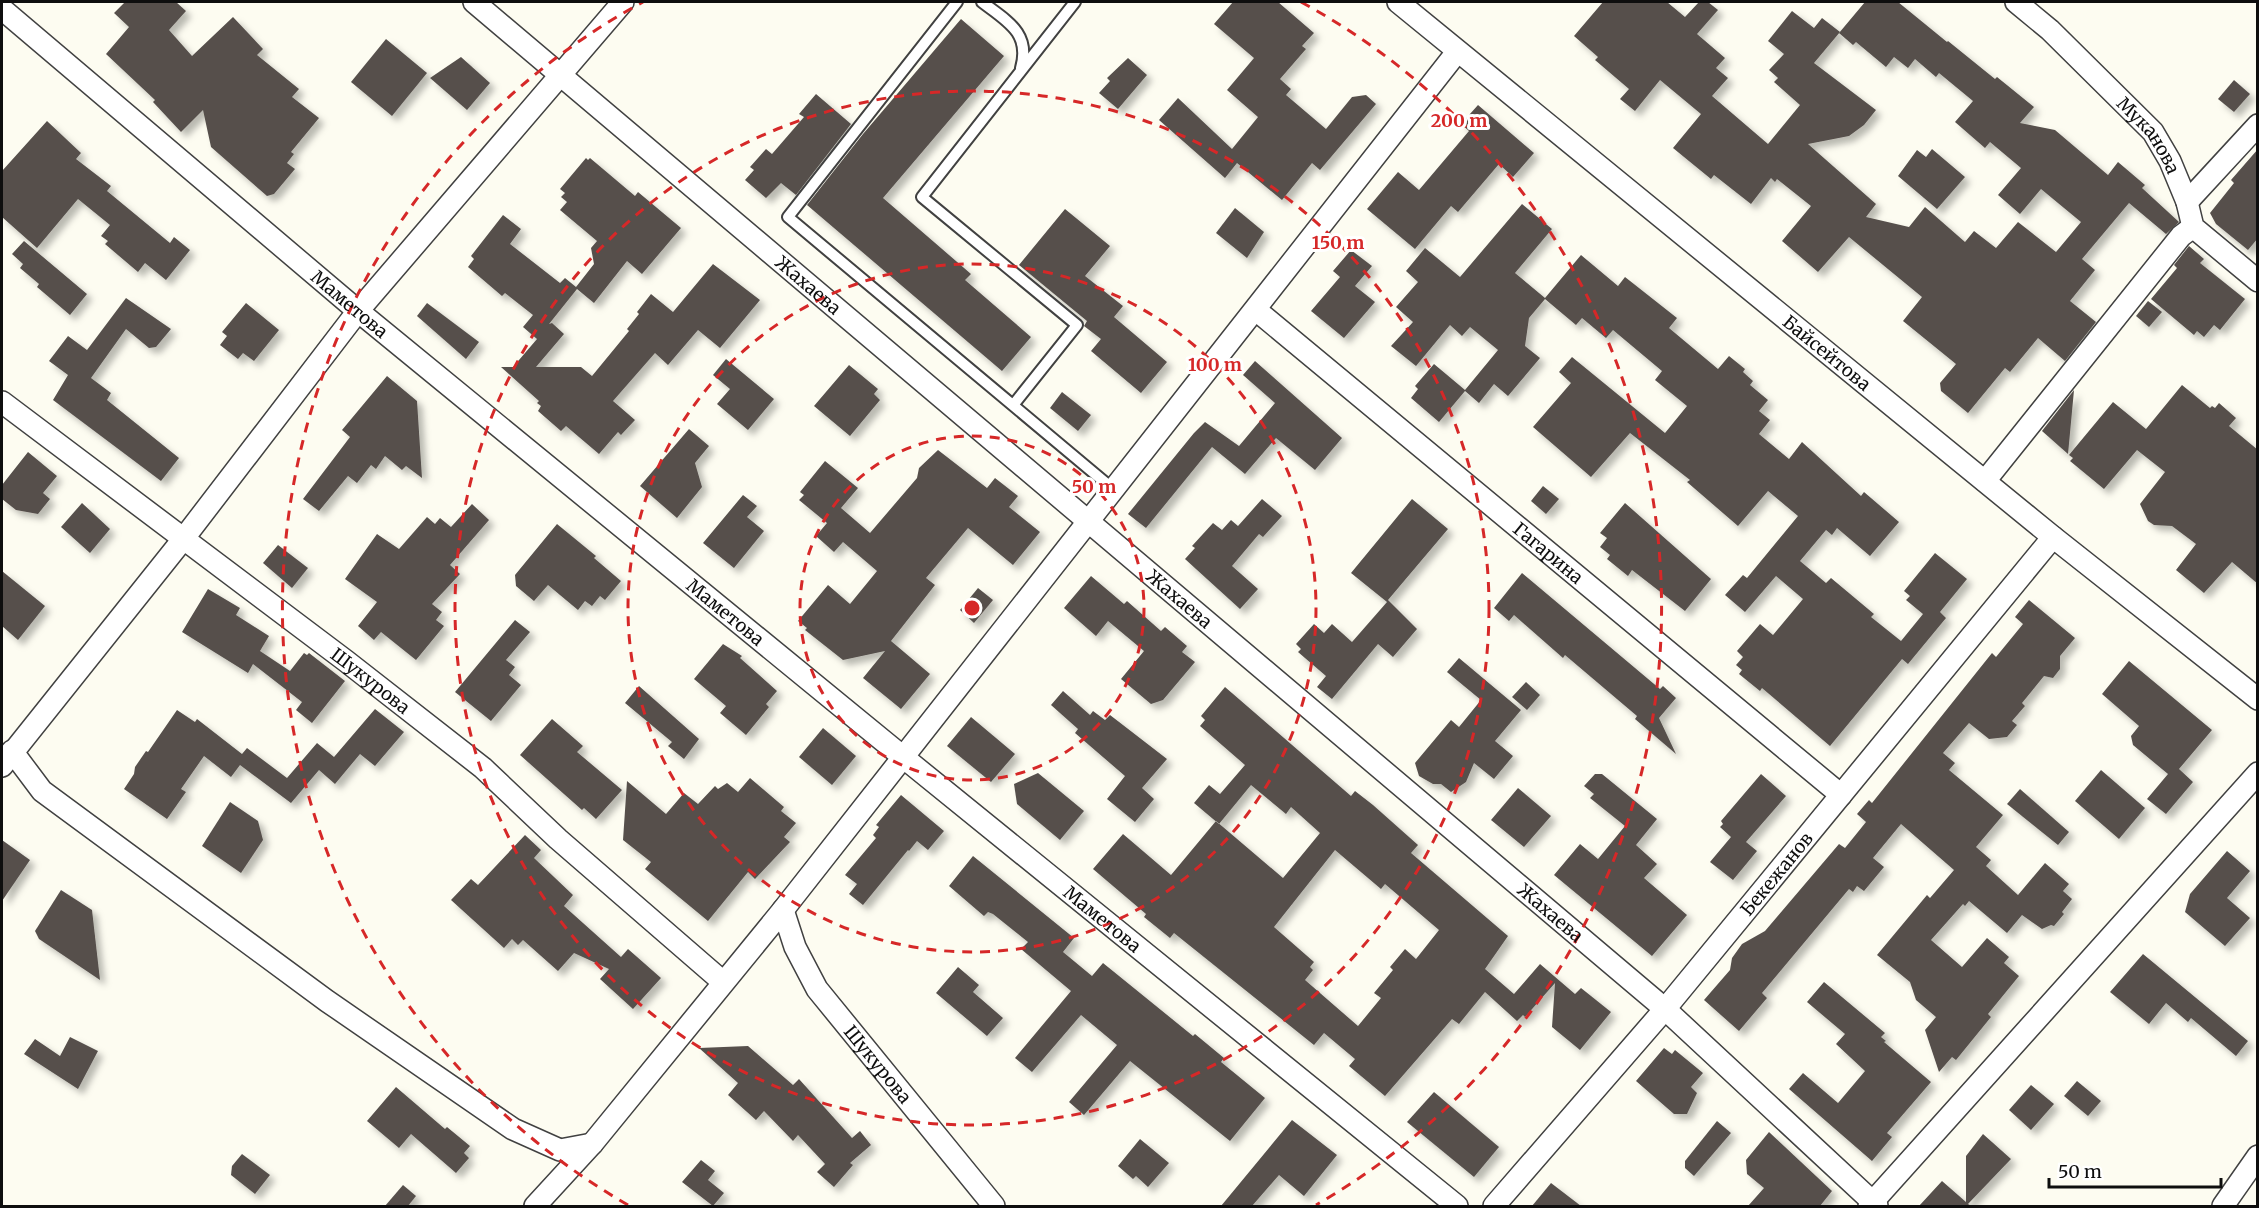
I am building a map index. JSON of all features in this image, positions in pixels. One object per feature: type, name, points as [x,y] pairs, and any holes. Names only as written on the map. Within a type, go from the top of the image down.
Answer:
[{"type":"street","name":"Жахаева","points":[[474,2],[1665,1009],[1873,1205]]},
{"type":"street","points":[[592,1144],[560,1149],[513,1129],[327,1001],[58,804],[5,755],[184,538],[358,311],[623,2]]},
{"type":"street","name":"Байсейтова","points":[[1398,2],[2053,537],[2258,699]]},
{"type":"street","name":"Муканова","points":[[2016,2],[2050,30],[2153,132],[2170,161],[2187,202],[2193,227]]},
{"type":"street","name":"Маметова","points":[[2,9],[358,311],[903,758],[1457,1206]]},
{"type":"street","points":[[535,1206],[592,1144],[783,910],[1457,52]]},
{"type":"street","points":[[2187,202],[2258,124]]},
{"type":"street","points":[[1985,481],[2181,236],[2193,227],[2258,281]]},
{"type":"street","name":"Гагарина","points":[[1256,310],[1841,795]]},
{"type":"street","name":"Шукурова","points":[[2,402],[184,538],[483,768],[558,839],[723,982]]},
{"type":"street","name":"Бекежанов","points":[[1494,1206],[1665,1009],[2053,537]]},
{"type":"street","points":[[1873,1205],[2258,773]]},
{"type":"street","name":"Шукурова","points":[[783,910],[795,947],[817,989],[994,1206]]},
{"type":"street","points":[[2223,1206],[2258,1156]]},
{"type":"lane","points":[[957,2],[788,217],[1113,489]]},
{"type":"lane","points":[[982,2],[1010,23],[1022,40],[1024,56],[1019,74]]},
{"type":"lane","points":[[1014,404],[1077,325],[922,197],[1075,2]]},
{"type":"building","points":[[125,2],[176,2],[186,11],[169,30],[192,56],[233,17],[263,49],[257,55],[299,89],[292,97],[319,118],[291,152],[294,154],[287,163],[295,169],[274,194],[267,196],[211,147],[203,110],[181,132],[153,102],[155,100],[106,54],[129,27],[114,13]]},
{"type":"building","points":[[1233,2],[1278,2],[1314,33],[1302,46],[1306,49],[1280,79],[1291,89],[1286,95],[1326,129],[1352,97],[1366,95],[1376,104],[1320,170],[1312,163],[1282,200],[1237,163],[1225,178],[1159,120],[1178,98],[1232,149],[1258,117],[1227,90],[1254,58],[1214,24]]},
{"type":"building","points":[[1603,2],[1667,2],[1685,17],[1699,2],[1708,2],[1718,10],[1697,34],[1725,58],[1716,68],[1728,78],[1712,96],[1768,144],[1800,105],[1774,82],[1778,78],[1769,70],[1784,54],[1768,41],[1792,11],[1814,28],[1822,18],[1840,32],[1865,2],[1898,2],[2034,107],[2020,123],[2055,130],[2108,175],[2118,162],[2145,185],[2142,188],[2179,222],[2166,234],[2129,203],[2082,259],[2095,270],[2070,301],[2096,322],[2065,361],[2038,338],[2010,372],[2005,368],[1968,413],[1941,391],[1940,383],[1956,364],[1903,321],[1922,297],[1849,237],[1818,272],[1782,241],[1811,206],[1777,179],[1775,182],[1771,178],[1751,204],[1714,175],[1711,179],[1673,148],[1701,114],[1660,80],[1635,111],[1620,99],[1629,89],[1595,60],[1598,57],[1574,36]],"holes":[[[1839,33],[1853,45],[1856,42],[1886,67],[1894,57],[1908,68],[1915,59],[1936,77],[1939,73],[1973,101],[1955,122],[1985,148],[1990,142],[2021,168],[1998,195],[2020,214],[2041,189],[2081,222],[2056,252],[2018,222],[1996,248],[1974,231],[1965,242],[1925,207],[1909,227],[1866,217],[1876,204],[1808,144],[1849,136],[1864,125],[1876,110],[1814,63]]]},
{"type":"building","points":[[961,19],[1004,56],[883,198],[971,274],[965,280],[1031,337],[1002,371],[807,205],[863,134]]},
{"type":"building","points":[[386,39],[427,73],[392,116],[351,82]]},
{"type":"building","points":[[461,57],[490,83],[467,110],[430,78]]},
{"type":"building","points":[[1128,58],[1147,75],[1118,109],[1099,93],[1110,81],[1107,78]]},
{"type":"building","points":[[2234,80],[2250,94],[2234,112],[2218,99]]},
{"type":"building","points":[[816,94],[851,124],[796,195],[781,183],[766,198],[745,180],[754,170],[750,167],[766,149],[772,154],[804,117],[799,114]]},
{"type":"building","points":[[1478,105],[1534,153],[1513,177],[1499,164],[1458,212],[1451,206],[1415,249],[1367,209],[1398,172],[1419,190],[1469,131],[1461,124]]},
{"type":"building","points":[[47,121],[81,153],[76,159],[111,186],[107,191],[170,243],[174,237],[190,250],[166,280],[145,263],[138,272],[105,244],[108,241],[101,236],[110,225],[78,199],[37,248],[2,217],[2,171]]},
{"type":"building","points":[[1932,149],[1965,177],[1937,209],[1898,176],[1917,150],[1926,157]]},
{"type":"building","points":[[2258,149],[2258,238],[2248,250],[2216,224],[2210,213],[2234,183],[2231,180]]},
{"type":"building","points":[[586,158],[588,160],[590,158],[635,196],[638,192],[681,228],[642,274],[627,261],[594,303],[577,289],[549,324],[552,323],[564,334],[536,367],[581,367],[592,376],[629,331],[627,329],[639,314],[637,312],[651,294],[673,312],[713,264],[760,300],[720,348],[698,330],[668,365],[655,353],[613,401],[635,420],[621,435],[618,432],[599,454],[566,426],[561,431],[538,411],[541,406],[537,403],[539,401],[501,367],[513,367],[537,339],[523,327],[533,315],[505,293],[502,296],[468,267],[474,259],[471,256],[503,215],[521,229],[510,244],[560,283],[565,278],[576,287],[594,264],[591,248],[597,241],[560,210],[567,202],[561,197],[565,193],[560,189]]},
{"type":"building","points":[[1522,204],[1552,229],[1515,273],[1545,298],[1581,255],[1618,286],[1625,277],[1677,318],[1669,328],[1718,369],[1729,356],[1745,369],[1743,372],[1753,381],[1750,385],[1768,400],[1759,411],[1770,420],[1759,434],[1789,459],[1802,442],[1861,496],[1864,492],[1899,522],[1870,556],[1837,528],[1832,535],[1826,530],[1800,561],[1826,583],[1831,578],[1874,614],[1871,617],[1901,641],[1923,614],[1906,600],[1910,596],[1904,591],[1935,553],[1967,579],[1940,612],[1946,618],[1908,664],[1902,659],[1830,746],[1762,688],[1760,691],[1739,674],[1742,670],[1736,665],[1743,657],[1737,651],[1760,624],[1773,635],[1803,599],[1776,576],[1745,612],[1725,595],[1743,575],[1747,578],[1798,516],[1768,491],[1738,526],[1687,482],[1690,480],[1630,433],[1591,477],[1533,427],[1571,383],[1559,372],[1572,357],[1665,433],[1687,406],[1655,380],[1662,371],[1613,330],[1606,338],[1582,318],[1576,325],[1545,299],[1529,318],[1525,346],[1540,358],[1508,396],[1494,384],[1479,403],[1465,391],[1439,422],[1411,398],[1418,389],[1415,386],[1434,364],[1465,390],[1498,350],[1470,327],[1462,336],[1450,325],[1416,366],[1391,346],[1413,322],[1396,307],[1418,282],[1406,271],[1425,248],[1460,277]]},
{"type":"building","points":[[1235,208],[1264,232],[1247,258],[1216,233]]},
{"type":"building","points":[[1065,209],[1110,246],[1085,276],[1123,306],[1114,317],[1167,362],[1141,393],[1091,351],[1101,339],[1084,326],[1087,321],[1019,265]]},
{"type":"building","points":[[24,241],[87,294],[70,315],[37,287],[39,284],[20,268],[23,264],[12,254]]},
{"type":"building","points":[[2189,246],[2204,259],[2200,263],[2245,299],[2220,330],[2214,325],[2204,337],[2197,331],[2194,335],[2151,299],[2177,268],[2174,265]]},
{"type":"building","points":[[1351,250],[1372,266],[1355,286],[1375,302],[1344,338],[1311,311],[1340,277],[1333,271]]},
{"type":"building","points":[[126,298],[171,329],[156,347],[149,348],[126,329],[91,378],[111,393],[107,400],[179,458],[161,481],[53,400],[68,375],[49,361],[68,336],[87,350]]},
{"type":"building","points":[[2148,301],[2162,312],[2149,327],[2136,316]]},
{"type":"building","points":[[246,303],[279,330],[254,361],[243,353],[238,359],[220,345],[227,336],[222,332]]},
{"type":"building","points":[[427,303],[479,342],[466,359],[417,316]]},
{"type":"building","points":[[726,359],[774,399],[748,430],[717,404],[730,389],[713,375]]},
{"type":"building","points":[[1255,361],[1342,438],[1315,470],[1276,438],[1245,474],[1212,447],[1146,528],[1128,514],[1205,422],[1239,446],[1275,403],[1243,375]]},
{"type":"building","points":[[849,365],[878,389],[874,394],[880,400],[850,436],[814,406]]},
{"type":"building","points":[[387,376],[417,401],[422,478],[406,466],[402,470],[385,456],[376,469],[371,465],[357,483],[348,476],[319,511],[303,499],[350,437],[342,430]]},
{"type":"building","points":[[2182,385],[2210,408],[2212,406],[2215,408],[2219,403],[2236,418],[2229,426],[2258,450],[2258,584],[2232,562],[2204,593],[2176,570],[2196,544],[2172,526],[2154,525],[2148,521],[2140,504],[2165,472],[2137,450],[2104,489],[2070,461],[2073,458],[2069,455],[2113,402],[2146,429]]},
{"type":"building","points":[[2074,390],[2068,454],[2042,431]]},
{"type":"building","points":[[1062,392],[1091,415],[1078,431],[1050,408]]},
{"type":"building","points":[[689,429],[709,446],[695,463],[702,487],[677,518],[640,486]]},
{"type":"building","points":[[938,450],[987,488],[995,478],[1018,496],[1009,507],[1040,532],[1013,565],[968,528],[926,578],[935,585],[891,641],[930,674],[901,709],[863,678],[885,651],[843,660],[805,630],[807,628],[798,621],[828,585],[850,604],[877,571],[843,542],[834,552],[816,536],[827,523],[799,500],[804,495],[800,492],[825,461],[858,488],[841,508],[870,533],[917,478],[919,468]]},
{"type":"building","points":[[28,452],[57,476],[43,493],[50,499],[38,514],[16,510],[2,499],[2,485]]},
{"type":"building","points":[[1543,486],[1559,499],[1546,514],[1531,501]]},
{"type":"building","points":[[743,495],[757,506],[747,517],[764,531],[734,568],[703,543]]},
{"type":"building","points":[[1262,499],[1282,516],[1263,537],[1259,534],[1232,566],[1258,589],[1240,609],[1185,559],[1195,548],[1192,546],[1213,523],[1222,530],[1231,520],[1238,526]]},
{"type":"building","points":[[1412,499],[1448,529],[1388,600],[1417,629],[1393,657],[1378,644],[1332,699],[1317,687],[1326,676],[1298,652],[1301,649],[1296,644],[1314,624],[1324,633],[1332,624],[1352,642],[1387,602],[1351,573]]},
{"type":"building","points":[[82,503],[110,529],[90,553],[61,527]]},
{"type":"building","points":[[1625,503],[1711,579],[1685,611],[1632,570],[1628,576],[1607,559],[1610,555],[1600,547],[1607,538],[1600,533]]},
{"type":"building","points":[[472,504],[489,520],[450,565],[460,574],[432,604],[442,612],[436,620],[444,626],[416,660],[381,632],[374,640],[358,626],[377,602],[345,579],[377,534],[399,549],[427,517],[435,524],[440,518],[451,527]]},
{"type":"building","points":[[557,524],[596,556],[594,558],[621,581],[605,600],[600,596],[592,606],[585,601],[578,610],[548,585],[534,601],[516,586],[515,575]]},
{"type":"building","points":[[278,545],[308,568],[292,588],[263,563]]},
{"type":"building","points":[[2,571],[45,606],[18,640],[2,626]]},
{"type":"building","points":[[1522,573],[1660,689],[1663,686],[1676,698],[1659,718],[1676,754],[1635,719],[1637,716],[1565,655],[1563,658],[1514,615],[1509,621],[1494,608]]},
{"type":"building","points":[[1091,576],[1124,604],[1127,601],[1161,631],[1165,627],[1187,646],[1182,652],[1195,662],[1163,700],[1151,704],[1121,679],[1144,651],[1108,621],[1096,636],[1064,608]]},
{"type":"building","points":[[978,588],[993,600],[974,623],[960,610]]},
{"type":"building","points":[[208,589],[240,608],[236,615],[269,636],[260,651],[290,671],[304,653],[307,655],[309,653],[345,681],[312,723],[296,710],[302,702],[253,664],[248,673],[182,632]]},
{"type":"building","points":[[2029,600],[2075,638],[2060,656],[2060,669],[2053,678],[2044,676],[2022,703],[2025,706],[2012,721],[2017,725],[2007,737],[1989,739],[1969,723],[1943,753],[1955,763],[1949,770],[2003,815],[1976,847],[1991,860],[1986,866],[2018,895],[2045,863],[2069,884],[2063,891],[2072,899],[2062,912],[2064,914],[2054,926],[2042,929],[2022,915],[2007,933],[1969,901],[1965,906],[1963,904],[1931,940],[1962,967],[1987,938],[2009,957],[2004,963],[2019,976],[1988,1014],[1991,1017],[1956,1060],[1952,1057],[1939,1072],[1925,1030],[1936,1017],[1916,1000],[1910,982],[1877,955],[1927,895],[1930,898],[1954,870],[1901,824],[1873,858],[1884,867],[1864,891],[1857,886],[1853,892],[1849,889],[1762,993],[1767,998],[1739,1031],[1704,1000],[1730,970],[1732,958],[1742,944],[1765,931],[1839,844],[1845,848],[1866,822],[1857,814],[1869,800],[1872,803],[1992,653],[1996,657],[2023,624],[2015,617]]},
{"type":"building","points":[[515,620],[530,632],[506,660],[515,667],[509,675],[521,685],[491,721],[455,692]]},
{"type":"building","points":[[723,644],[742,656],[740,658],[777,691],[766,704],[769,707],[746,735],[720,713],[726,706],[694,679]]},
{"type":"building","points":[[1459,658],[1521,710],[1495,741],[1513,756],[1494,779],[1474,763],[1466,782],[1451,792],[1441,784],[1433,784],[1419,776],[1415,763],[1451,720],[1459,727],[1481,700],[1447,672]]},
{"type":"building","points":[[2129,661],[2212,730],[2179,769],[2193,782],[2166,814],[2147,799],[2168,774],[2133,745],[2131,736],[2139,726],[2102,694]]},
{"type":"building","points":[[1526,682],[1540,695],[1527,710],[1512,697]]},
{"type":"building","points":[[639,686],[699,739],[684,759],[668,746],[672,742],[625,703]]},
{"type":"building","points":[[1225,687],[1351,796],[1355,791],[1373,805],[1418,845],[1411,853],[1508,936],[1485,969],[1514,994],[1540,964],[1575,994],[1581,988],[1611,1012],[1580,1050],[1552,1027],[1555,983],[1525,1017],[1523,1015],[1517,1021],[1485,992],[1459,1024],[1452,1019],[1385,1096],[1349,1066],[1355,1059],[1324,1033],[1314,1045],[1174,933],[1170,938],[1144,917],[1146,914],[1093,869],[1123,834],[1171,875],[1216,821],[1194,803],[1209,785],[1220,794],[1245,765],[1200,726],[1205,720],[1201,716]],"holes":[[[1251,785],[1286,814],[1291,807],[1320,833],[1283,878],[1219,824]],[[1335,850],[1381,889],[1385,884],[1439,930],[1416,959],[1405,949],[1390,967],[1393,970],[1374,993],[1381,998],[1358,1026],[1305,980],[1313,970],[1310,967],[1314,962],[1274,927]]]},
{"type":"building","points":[[1063,691],[1090,715],[1093,711],[1105,720],[1110,715],[1167,759],[1142,788],[1154,799],[1135,822],[1107,799],[1125,776],[1075,733],[1078,729],[1051,705]]},
{"type":"building","points":[[375,709],[404,732],[375,766],[360,754],[335,784],[319,770],[291,803],[240,765],[231,777],[204,756],[181,789],[186,792],[167,819],[124,789],[134,774],[135,767],[177,710],[195,722],[197,719],[242,754],[247,748],[287,778],[317,743],[334,757]]},
{"type":"building","points":[[971,717],[1015,754],[991,782],[947,746]]},
{"type":"building","points":[[552,719],[583,746],[577,752],[622,790],[596,819],[584,808],[582,810],[520,755]]},
{"type":"building","points":[[823,728],[856,756],[832,785],[799,757]]},
{"type":"building","points":[[2101,770],[2145,808],[2119,839],[2075,801]]},
{"type":"building","points":[[1038,773],[1084,811],[1060,840],[1017,804],[1014,784]]},
{"type":"building","points":[[1595,774],[1602,774],[1657,819],[1636,845],[1657,864],[1644,878],[1687,915],[1652,956],[1554,875],[1580,844],[1598,859],[1625,826],[1590,798],[1594,794],[1584,786]]},
{"type":"building","points":[[1761,774],[1786,796],[1746,842],[1757,851],[1733,880],[1710,862],[1731,837],[1720,827],[1723,824],[1721,821]]},
{"type":"building","points":[[750,778],[784,807],[781,811],[796,823],[784,837],[790,842],[755,879],[748,872],[708,921],[645,869],[651,862],[623,840],[627,781],[666,814],[684,793],[698,804],[715,786],[718,789],[727,783],[738,792]]},
{"type":"building","points":[[1518,788],[1551,816],[1524,847],[1491,820]]},
{"type":"building","points":[[2020,789],[2069,832],[2058,845],[2007,804]]},
{"type":"building","points":[[901,795],[944,831],[928,850],[917,841],[863,905],[849,894],[857,884],[845,875],[876,838],[873,835],[879,827],[876,825]]},
{"type":"building","points":[[230,802],[258,821],[263,840],[241,873],[202,846]]},
{"type":"building","points":[[525,835],[541,850],[534,858],[573,895],[564,906],[621,957],[628,949],[661,978],[633,1009],[600,979],[609,969],[574,953],[558,971],[523,940],[518,945],[512,939],[504,948],[451,900],[471,879],[478,885]]},
{"type":"building","points":[[2,840],[30,860],[2,901]]},
{"type":"building","points":[[2227,851],[2250,871],[2227,898],[2250,918],[2225,946],[2185,912],[2190,894]]},
{"type":"building","points":[[973,856],[1074,938],[1063,952],[1092,976],[1103,963],[1193,1036],[1195,1034],[1224,1058],[1221,1062],[1265,1098],[1230,1141],[1130,1061],[1084,1115],[1069,1102],[1117,1045],[1081,1015],[1032,1072],[1015,1058],[1071,991],[1021,949],[1028,942],[993,914],[988,912],[984,916],[949,886]]},
{"type":"building","points":[[61,890],[92,910],[100,980],[39,939],[35,931]]},
{"type":"building","points":[[2143,954],[2248,1041],[2236,1056],[2191,1018],[2188,1022],[2166,1003],[2149,1024],[2110,992]]},
{"type":"building","points":[[958,967],[979,985],[973,992],[1003,1018],[987,1036],[936,993]]},
{"type":"building","points":[[1824,982],[1885,1033],[1881,1037],[1886,1041],[1884,1042],[1931,1082],[1887,1133],[1892,1137],[1872,1161],[1789,1089],[1803,1073],[1838,1103],[1865,1071],[1836,1044],[1845,1034],[1807,1002]]},
{"type":"building","points":[[70,1037],[98,1051],[78,1089],[24,1054],[35,1039],[60,1056]]},
{"type":"building","points":[[748,1046],[793,1085],[799,1079],[852,1138],[860,1131],[871,1145],[850,1163],[853,1165],[834,1187],[817,1172],[825,1164],[798,1135],[793,1141],[764,1111],[756,1120],[728,1095],[738,1083],[699,1048]]},
{"type":"building","points":[[1664,1048],[1672,1054],[1675,1050],[1703,1073],[1691,1087],[1697,1093],[1687,1114],[1674,1114],[1636,1081]]},
{"type":"building","points":[[2077,1081],[2101,1101],[2088,1116],[2064,1096]]},
{"type":"building","points":[[2031,1085],[2054,1104],[2031,1130],[2009,1110]]},
{"type":"building","points":[[396,1087],[445,1129],[447,1127],[470,1146],[464,1153],[469,1158],[456,1173],[411,1134],[399,1148],[367,1121]]},
{"type":"building","points":[[1434,1092],[1499,1147],[1474,1177],[1407,1122]]},
{"type":"building","points":[[1292,1120],[1337,1155],[1304,1196],[1279,1175],[1252,1206],[1221,1206]]},
{"type":"building","points":[[1717,1121],[1731,1133],[1694,1176],[1685,1168],[1685,1161]]},
{"type":"building","points":[[1769,1132],[1832,1191],[1820,1206],[1748,1206],[1764,1188],[1747,1174],[1746,1160]]},
{"type":"building","points":[[1983,1134],[2011,1159],[1968,1204],[1971,1206],[1919,1206],[1942,1181],[1966,1202],[1966,1156]]},
{"type":"building","points":[[1140,1139],[1169,1163],[1148,1187],[1136,1176],[1133,1179],[1118,1166]]},
{"type":"building","points":[[242,1154],[270,1175],[255,1194],[231,1175],[232,1166]]},
{"type":"building","points":[[701,1160],[715,1171],[708,1180],[724,1193],[713,1206],[682,1182]]},
{"type":"building","points":[[1551,1183],[1581,1206],[1532,1206]]},
{"type":"building","points":[[403,1185],[416,1196],[408,1206],[385,1206]]}]
